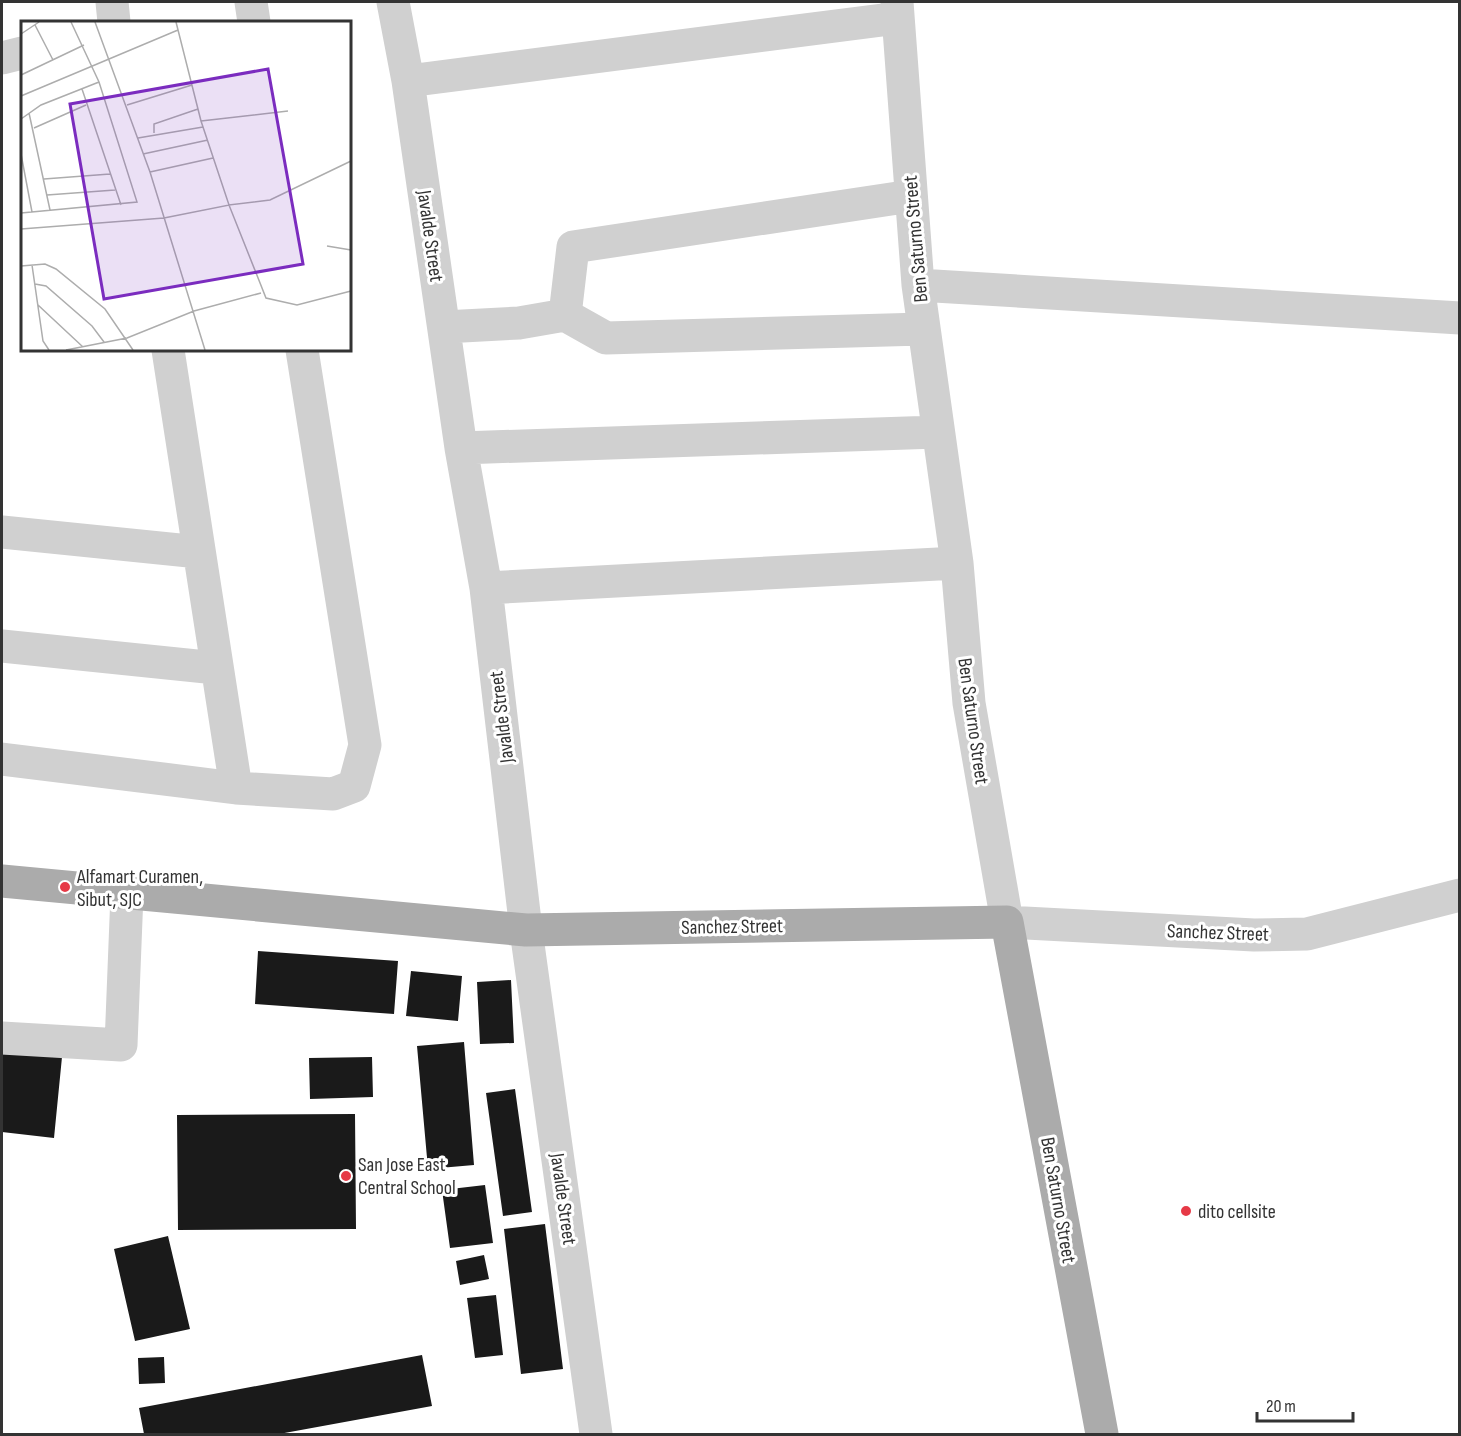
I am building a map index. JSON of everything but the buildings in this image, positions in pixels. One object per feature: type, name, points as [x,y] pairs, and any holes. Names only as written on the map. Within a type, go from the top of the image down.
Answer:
[{"type":"main road","name":"Sanchez Street","points":[[2,881],[526,930],[1007,922]]},
{"type":"main road","name":"Ben Saturno Street","points":[[1007,922],[1102,1434]]},
{"type":"street","points":[[112,2],[114,21]]},
{"type":"street","points":[[251,2],[254,21]]},
{"type":"street","name":"Javalde Street","points":[[393,2],[408,81],[461,448],[486,588],[526,930],[597,1434]]},
{"type":"street","points":[[408,81],[897,10]]},
{"type":"street","name":"Ben Saturno Street","points":[[897,10],[923,329],[957,563],[969,703],[1007,922]]},
{"type":"street","points":[[2,58],[21,52]]},
{"type":"street","points":[[565,315],[573,247],[911,196]]},
{"type":"street","points":[[918,285],[1460,318]]},
{"type":"street","points":[[444,327],[519,323],[565,315],[606,338],[923,329]]},
{"type":"street","points":[[168,351],[236,788]]},
{"type":"street","points":[[2,759],[236,788],[333,795],[354,786],[362,767],[365,745],[302,351]]},
{"type":"street","points":[[461,448],[937,432]]},
{"type":"street","points":[[2,532],[199,552]]},
{"type":"street","points":[[486,588],[957,563]]},
{"type":"street","points":[[2,646],[216,668]]},
{"type":"street","points":[[2,1038],[121,1045],[127,894]]},
{"type":"street","name":"Sanchez Street","points":[[1007,922],[1254,935],[1307,934],[1460,895]]},
{"type":"place","name":"Alfamart Curamen, Sibut, SJC","points":[[65,887]]},
{"type":"place","name":"San Jose East Central School","points":[[346,1176]]},
{"type":"place","name":"dito cellsite","points":[[1186,1211]]}]
